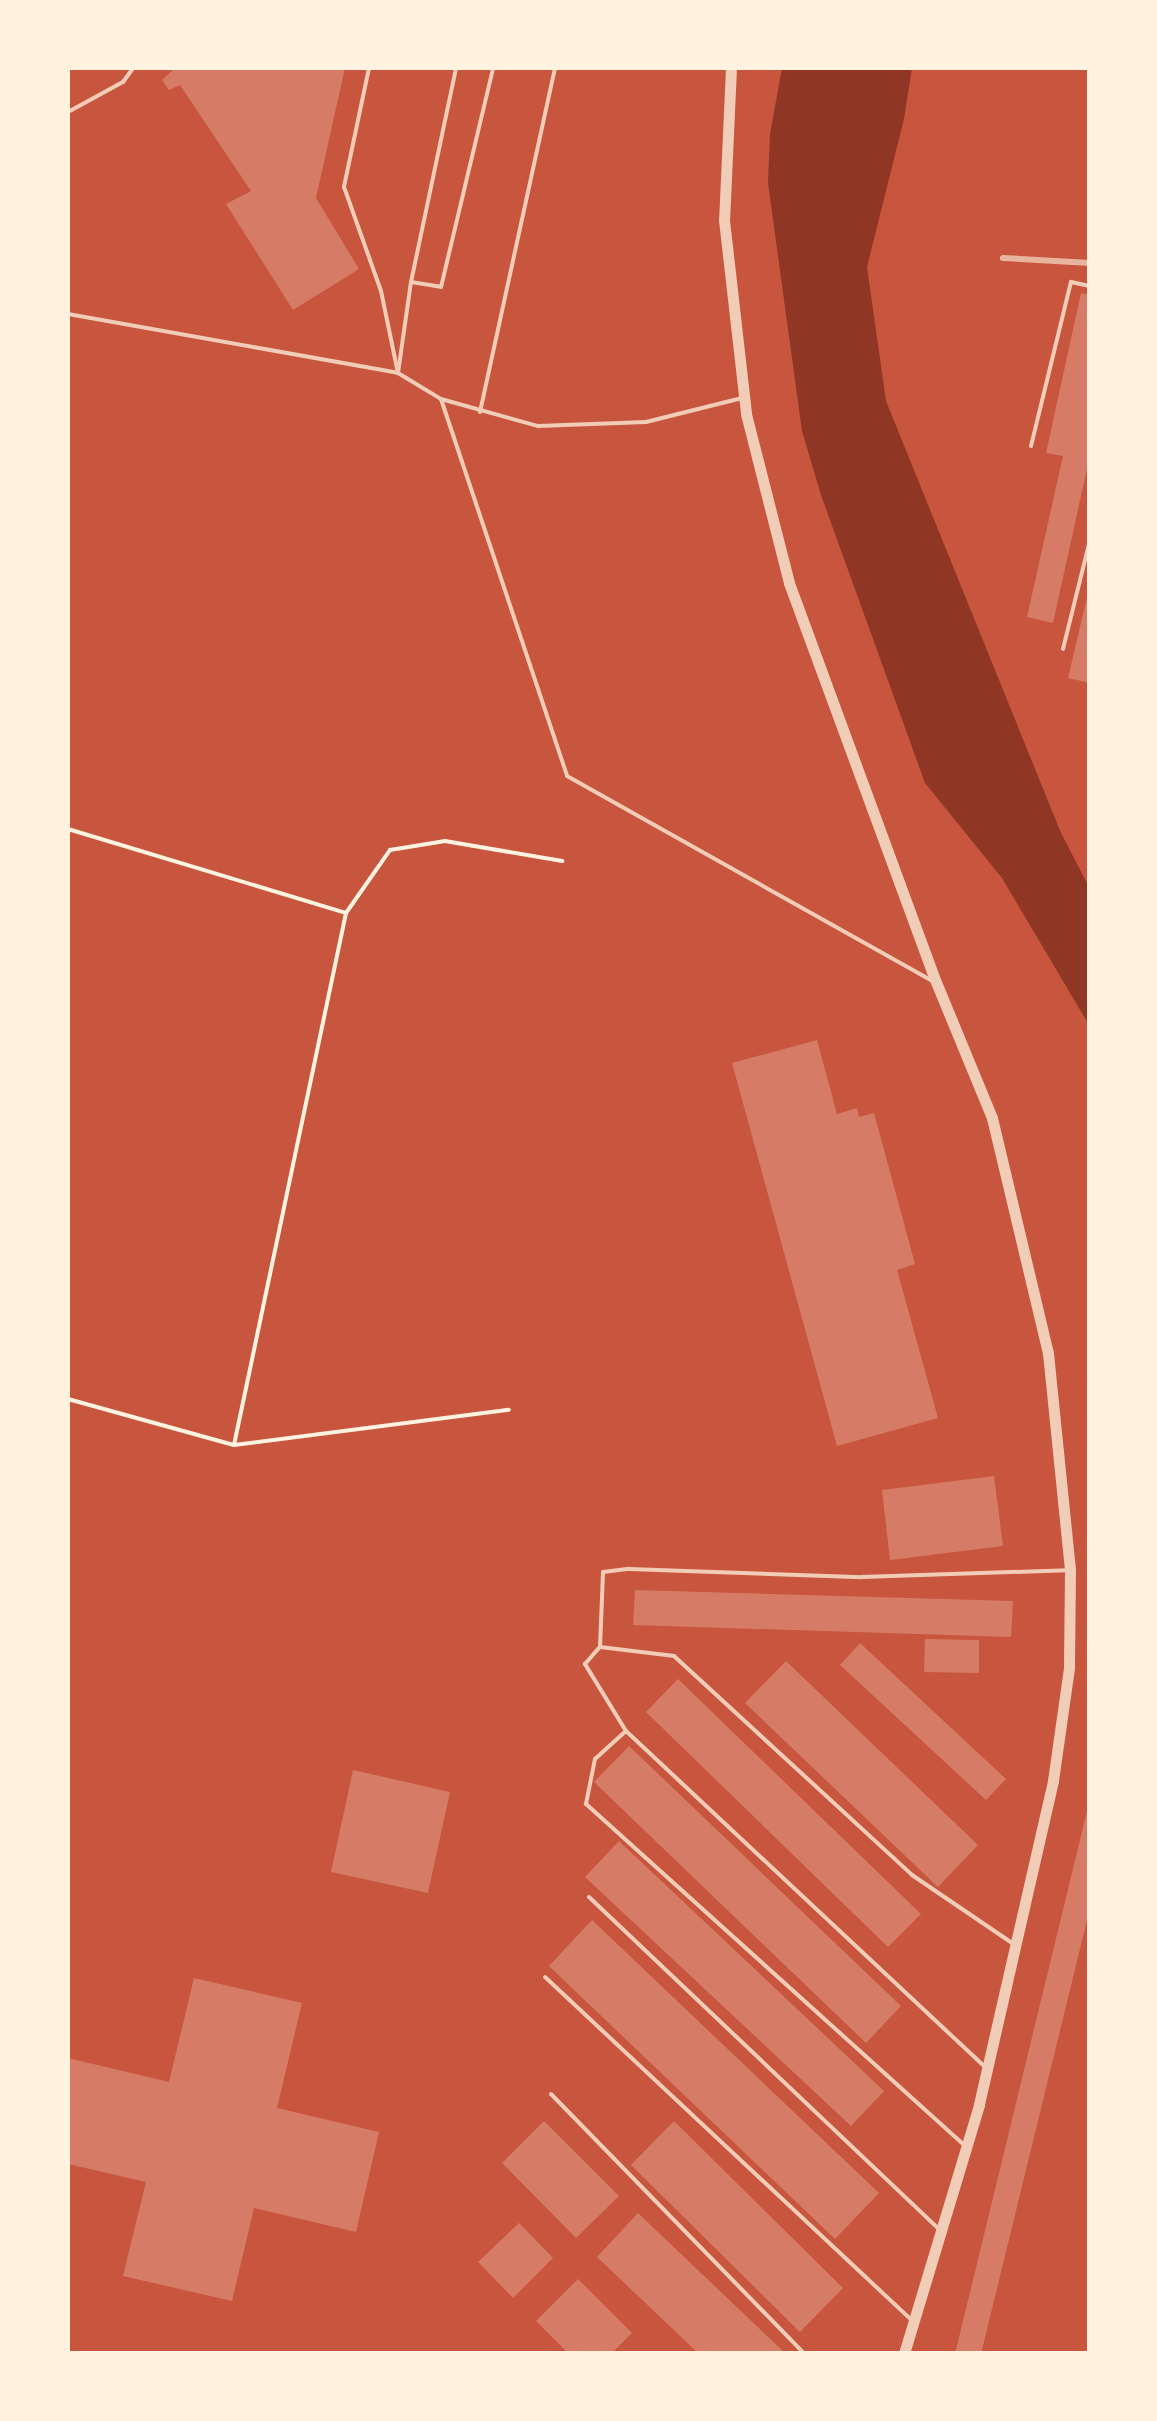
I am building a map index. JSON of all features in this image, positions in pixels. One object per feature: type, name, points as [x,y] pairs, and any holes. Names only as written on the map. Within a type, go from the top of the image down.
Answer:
[{"type":"street","points":[[731,68],[724,220],[744,398],[789,583],[936,982],[992,1118],[1048,1353],[1070,1570],[1069,1668],[1056,1762],[988,2069],[904,2354]]},
{"type":"lane","points":[[68,112],[123,82],[133,68]]},
{"type":"lane","points":[[370,68],[344,187],[380,291],[398,374]]},
{"type":"lane","points":[[398,374],[410,282],[456,68]]},
{"type":"lane","points":[[410,282],[441,287],[493,68]]},
{"type":"lane","points":[[480,412],[555,68]]},
{"type":"lane","points":[[1031,446],[1071,282],[1090,286]]},
{"type":"lane","points":[[68,314],[398,374],[442,399],[538,426],[646,422],[744,398]]},
{"type":"lane","points":[[442,399],[567,776],[936,982]]},
{"type":"lane","points":[[1063,649],[1090,540]]},
{"type":"lane","points":[[988,2069],[626,1731],[586,1664],[600,1647],[603,1572],[630,1568],[862,1577],[1070,1570]]},
{"type":"lane","points":[[600,1647],[674,1656],[912,1875],[1016,1946]]},
{"type":"lane","points":[[626,1731],[595,1759],[586,1804],[966,2148]]},
{"type":"lane","points":[[589,1896],[941,2231]]},
{"type":"lane","points":[[545,1977],[914,2322]]},
{"type":"lane","points":[[550,2094],[805,2354]]},
{"type":"path","points":[[68,829],[346,913]]},
{"type":"path","points":[[234,1444],[346,913],[390,850],[446,841],[562,861]]},
{"type":"path","points":[[68,1398],[234,1444],[509,1410]]},
{"type":"shaded area","points":[[782,68],[912,68],[904,119],[867,267],[886,401],[1061,833],[1089,887],[1089,1025],[1002,878],[925,783],[821,495],[802,431],[768,183],[770,134]]},
{"type":"building","points":[[175,68],[345,68],[316,198],[359,269],[293,310],[226,204],[251,191],[180,85],[169,90],[162,80]]},
{"type":"building","points":[[1081,293],[1090,295],[1090,455],[1053,623],[1027,617],[1063,456],[1046,453]]},
{"type":"building","points":[[1090,593],[1090,683],[1068,678]]},
{"type":"building","points":[[817,1040],[837,1114],[857,1108],[859,1117],[874,1113],[915,1264],[897,1270],[938,1418],[837,1446],[732,1063]]},
{"type":"building","points":[[994,1476],[1003,1546],[890,1560],[882,1490]]},
{"type":"building","points":[[635,1590],[1013,1601],[1011,1637],[633,1625]]},
{"type":"building","points":[[925,1639],[979,1640],[979,1673],[924,1672]]},
{"type":"building","points":[[860,1643],[1006,1779],[986,1800],[840,1665]]},
{"type":"building","points":[[786,1661],[978,1845],[938,1887],[745,1703]]},
{"type":"building","points":[[678,1679],[921,1914],[888,1947],[646,1712]]},
{"type":"building","points":[[629,1746],[901,2006],[866,2043],[594,1782]]},
{"type":"building","points":[[353,1770],[450,1792],[428,1893],[331,1872]]},
{"type":"building","points":[[1088,1807],[1090,1908],[981,2354],[955,2354]]},
{"type":"building","points":[[619,1841],[884,2091],[851,2126],[585,1877]]},
{"type":"building","points":[[592,1920],[879,2193],[835,2239],[549,1966]]},
{"type":"building","points":[[194,1978],[302,2003],[277,2108],[379,2132],[356,2232],[254,2208],[232,2301],[123,2276],[146,2182],[68,2164],[68,2058],[169,2082]]},
{"type":"building","points":[[544,2121],[619,2196],[576,2238],[502,2163]]},
{"type":"building","points":[[674,2121],[843,2288],[800,2332],[631,2165]]},
{"type":"building","points":[[638,2213],[786,2354],[699,2354],[597,2257]]},
{"type":"building","points":[[519,2223],[553,2258],[513,2298],[478,2262]]},
{"type":"building","points":[[578,2279],[632,2333],[611,2354],[569,2354],[536,2321]]},
{"type":"railway","points":[[1003,258],[1090,263]]}]
